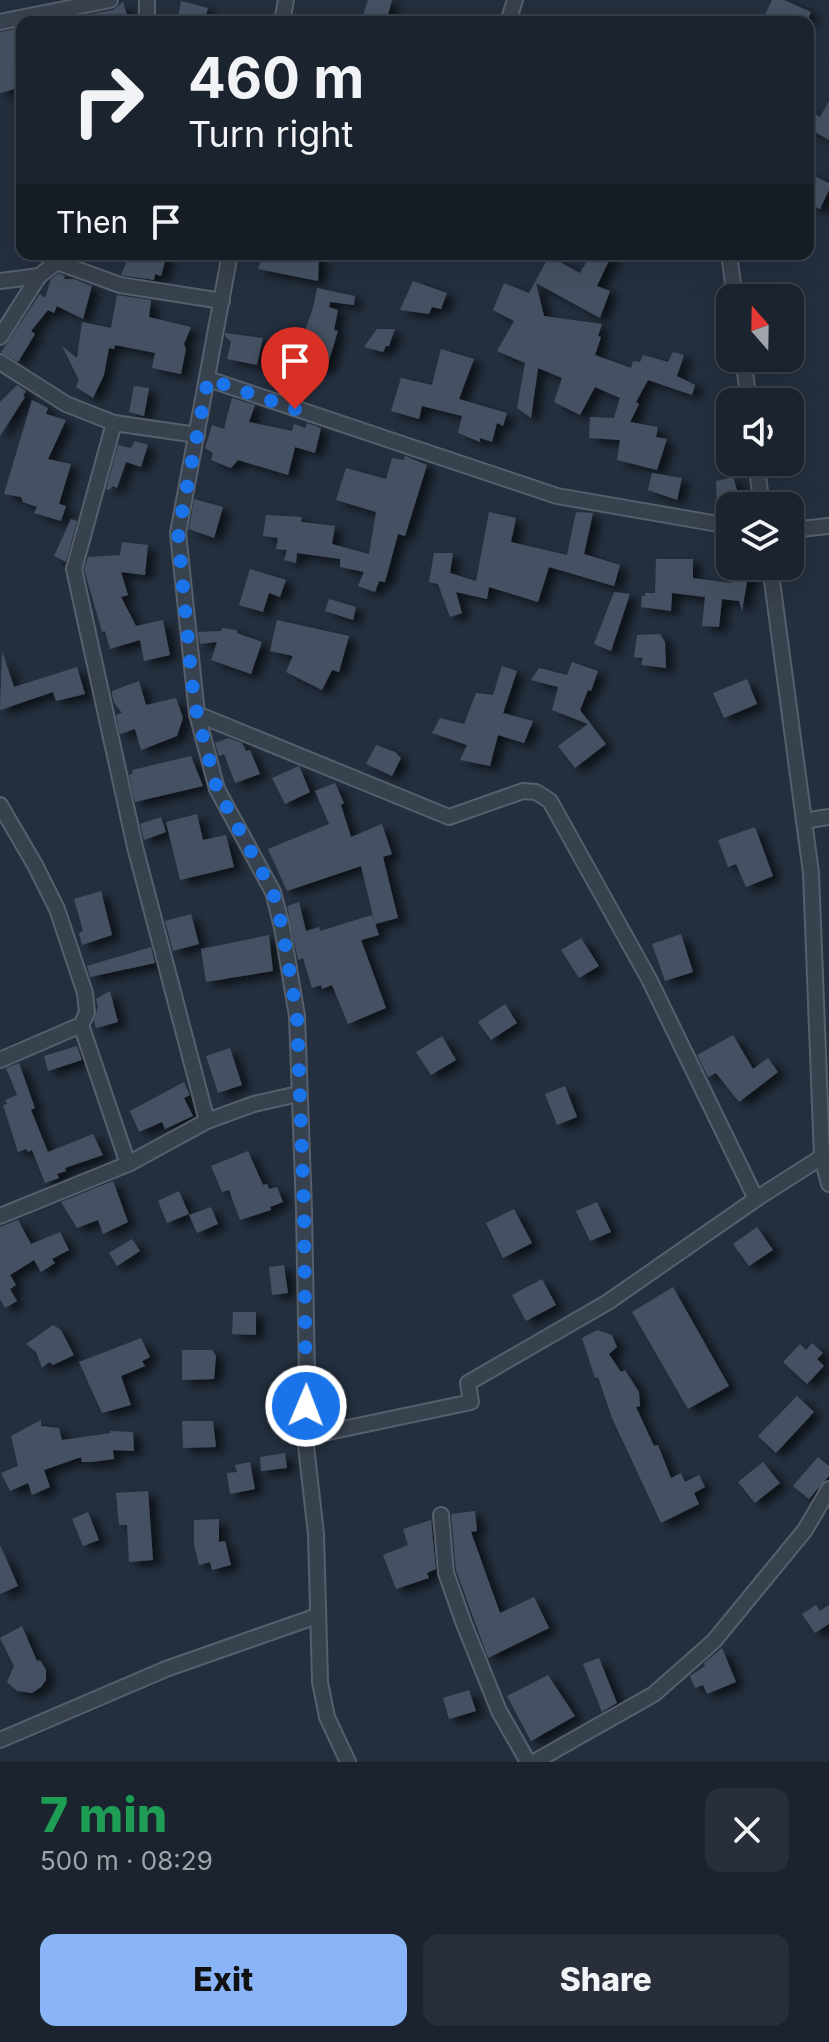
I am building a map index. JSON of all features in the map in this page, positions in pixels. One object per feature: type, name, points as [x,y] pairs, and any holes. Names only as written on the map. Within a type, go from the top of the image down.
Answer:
[{"type":"street","points":[[30,16],[110,0]]},
{"type":"street","points":[[0,337],[39,276],[58,260]]},
{"type":"street","points":[[64,260],[120,285],[222,301]]},
{"type":"street","points":[[229,260],[178,533],[197,714],[217,789],[273,892],[297,1016],[307,1375],[305,1437],[316,1534],[320,1682],[327,1717],[348,1762]]},
{"type":"street","points":[[730,260],[733,284]]},
{"type":"street","points":[[0,281],[39,276]]},
{"type":"street","points":[[0,362],[66,404],[114,423],[197,435]]},
{"type":"street","points":[[208,379],[557,496],[716,524]]},
{"type":"street","points":[[114,423],[74,569],[82,594],[135,847],[207,1121]]},
{"type":"street","points":[[804,529],[829,526]]},
{"type":"street","points":[[772,580],[811,873],[829,1184]]},
{"type":"street","points":[[197,714],[449,817],[523,791],[536,792],[550,801],[649,979],[756,1199]]},
{"type":"street","points":[[0,805],[57,909],[85,993],[87,1013],[81,1025],[0,1060]]},
{"type":"street","points":[[804,821],[829,817]]},
{"type":"street","points":[[81,1025],[128,1164]]},
{"type":"street","points":[[0,1216],[128,1164],[207,1121],[254,1104],[298,1094]]},
{"type":"street","points":[[305,1437],[471,1402],[468,1383],[608,1302],[825,1154]]},
{"type":"street","points":[[441,1515],[446,1573],[464,1624],[499,1711],[531,1762],[654,1694],[714,1641],[797,1540],[829,1489]]},
{"type":"street","points":[[0,1740],[166,1669],[317,1616]]},
{"type":"building","points":[[368,0],[392,0],[388,16],[363,16]]},
{"type":"building","points":[[772,0],[784,0],[811,12],[809,16],[764,16]]},
{"type":"building","points":[[181,1],[208,8],[206,16],[178,16]]},
{"type":"building","points":[[123,2],[127,16],[91,16],[91,14],[113,10]]},
{"type":"building","points":[[16,29],[16,89],[0,93],[0,32]]},
{"type":"building","points":[[829,101],[829,140],[814,131],[814,114],[820,117]]},
{"type":"building","points":[[814,176],[829,183],[820,209],[814,206]]},
{"type":"building","points":[[127,260],[165,260],[161,276],[155,274],[154,280],[121,275]]},
{"type":"building","points":[[262,260],[319,260],[318,281],[258,269]]},
{"type":"building","points":[[547,260],[556,260],[580,273],[588,260],[609,260],[597,286],[610,291],[600,318],[536,283],[544,316],[602,324],[595,355],[631,368],[633,361],[640,362],[643,355],[668,362],[673,352],[684,355],[677,376],[695,385],[692,395],[648,380],[630,422],[658,427],[656,437],[667,439],[657,470],[617,460],[620,440],[589,438],[590,417],[614,418],[620,398],[595,387],[580,415],[554,402],[562,378],[538,368],[531,418],[517,408],[525,363],[497,351],[514,321],[493,310],[504,283],[529,293]]},
{"type":"building","points":[[59,273],[65,276],[64,279],[74,279],[92,286],[83,319],[57,306],[54,313],[48,310],[31,331],[35,334],[18,362],[1,352],[40,294],[45,298],[51,279]]},
{"type":"building","points":[[413,281],[447,293],[441,309],[432,307],[429,314],[400,310]]},
{"type":"building","points":[[317,288],[355,296],[354,305],[330,302],[329,307],[338,310],[334,330],[338,331],[326,370],[295,359]]},
{"type":"building","points":[[117,295],[151,300],[149,317],[191,327],[184,344],[186,349],[181,374],[152,368],[155,353],[115,345],[114,349],[109,348],[104,375],[93,398],[76,387],[79,380],[62,346],[77,358],[82,322],[111,328]]},
{"type":"building","points":[[377,329],[395,329],[389,346],[383,352],[364,347]]},
{"type":"building","points":[[225,333],[263,338],[257,365],[227,359],[231,342]]},
{"type":"building","points":[[441,349],[474,359],[459,399],[507,413],[503,426],[497,423],[492,442],[480,438],[480,442],[458,433],[462,416],[422,406],[419,419],[391,411],[401,378],[432,385]]},
{"type":"building","points":[[17,385],[26,391],[25,397],[0,436],[0,402]]},
{"type":"building","points":[[134,386],[149,388],[144,416],[129,412]]},
{"type":"building","points":[[232,398],[255,405],[249,422],[292,431],[294,424],[305,428],[307,423],[321,428],[315,453],[295,447],[288,475],[238,460],[231,468],[211,460],[213,453],[205,448],[212,425],[224,429]]},
{"type":"building","points":[[32,400],[48,408],[46,414],[66,420],[48,459],[71,464],[59,504],[66,506],[61,521],[34,513],[37,507],[23,502],[21,497],[4,494]]},
{"type":"building","points":[[135,441],[148,445],[141,467],[126,462],[117,488],[106,489],[118,445],[131,448]]},
{"type":"building","points":[[405,456],[427,465],[405,536],[398,534],[385,582],[379,581],[375,592],[358,586],[364,572],[340,567],[340,559],[297,553],[296,563],[284,560],[287,550],[276,549],[278,538],[263,536],[266,515],[302,517],[301,522],[335,526],[332,544],[369,554],[376,512],[336,500],[346,468],[386,479],[392,458],[404,460]]},
{"type":"building","points":[[652,473],[682,478],[677,500],[648,490]]},
{"type":"building","points":[[733,477],[738,492],[716,492],[716,481]]},
{"type":"building","points":[[194,499],[223,507],[214,538],[189,529]]},
{"type":"building","points":[[489,512],[516,518],[511,542],[567,555],[576,512],[593,513],[584,554],[620,565],[614,586],[549,567],[538,602],[489,587],[487,599],[456,592],[462,613],[450,617],[438,584],[429,582],[434,553],[453,553],[450,573],[476,581]]},
{"type":"building","points":[[71,519],[77,521],[66,562],[54,556]]},
{"type":"building","points":[[122,542],[148,545],[145,575],[121,572],[128,595],[121,597],[136,626],[163,620],[170,655],[144,661],[140,640],[110,649],[105,631],[102,632],[84,569],[88,557],[120,555]]},
{"type":"building","points":[[656,559],[693,559],[693,578],[731,583],[730,580],[751,580],[747,582],[742,611],[739,601],[722,599],[719,627],[702,626],[705,597],[672,593],[671,611],[641,607],[645,593],[655,593]]},
{"type":"building","points":[[250,569],[286,580],[280,597],[269,593],[263,612],[239,605]]},
{"type":"building","points":[[614,592],[630,594],[611,651],[594,644]]},
{"type":"building","points":[[329,599],[356,607],[353,620],[325,611]]},
{"type":"building","points":[[277,620],[349,636],[339,672],[332,670],[322,690],[286,672],[293,656],[270,651]]},
{"type":"building","points":[[222,628],[237,630],[237,633],[262,642],[251,674],[211,660],[217,642],[200,644],[198,632],[221,631]]},
{"type":"building","points":[[660,634],[665,642],[666,668],[641,665],[643,658],[634,657],[637,635]]},
{"type":"building","points":[[2,651],[14,687],[77,667],[85,694],[56,701],[53,692],[0,710]]},
{"type":"building","points":[[572,662],[598,671],[580,710],[606,744],[575,768],[558,746],[588,724],[552,710],[558,687],[531,680],[539,668],[567,675]]},
{"type":"building","points":[[502,666],[517,671],[503,713],[533,721],[524,743],[498,735],[490,766],[460,760],[467,745],[432,733],[440,718],[464,724],[476,693],[493,695]]},
{"type":"building","points":[[747,679],[757,704],[724,718],[713,693]]},
{"type":"building","points":[[139,681],[146,705],[176,698],[183,718],[177,736],[141,750],[135,729],[120,734],[116,715],[122,713],[112,695],[112,691]]},
{"type":"building","points":[[229,738],[242,743],[246,751],[250,750],[260,774],[235,783],[224,754],[219,756],[215,743]]},
{"type":"building","points":[[376,745],[395,752],[401,758],[392,776],[366,764]]},
{"type":"building","points":[[191,756],[203,786],[135,802],[129,775],[133,773],[132,770]]},
{"type":"building","points":[[299,766],[310,792],[285,804],[272,778]]},
{"type":"building","points":[[335,783],[344,803],[341,805],[351,837],[382,824],[392,854],[383,857],[398,918],[375,924],[361,866],[287,891],[268,849],[329,824],[315,791]]},
{"type":"building","points":[[197,814],[203,840],[226,835],[234,867],[180,880],[166,822]]},
{"type":"building","points":[[161,817],[166,832],[144,840],[140,824]]},
{"type":"building","points":[[755,827],[773,876],[746,887],[736,864],[728,867],[718,840]]},
{"type":"building","points":[[101,891],[112,935],[82,945],[79,933],[83,931],[74,899]]},
{"type":"building","points":[[299,902],[306,931],[319,927],[320,931],[372,915],[379,935],[361,940],[386,1008],[348,1024],[332,985],[322,989],[321,985],[312,988],[303,958],[298,960],[287,906]]},
{"type":"building","points":[[191,914],[199,944],[173,951],[165,921]]},
{"type":"building","points":[[681,934],[693,972],[665,981],[652,944]]},
{"type":"building","points":[[269,935],[273,971],[206,982],[201,949]]},
{"type":"building","points":[[581,938],[599,966],[579,978],[561,950]]},
{"type":"building","points":[[151,947],[155,963],[90,977],[87,966]]},
{"type":"building","points":[[110,991],[118,1022],[96,1028],[96,999]]},
{"type":"building","points":[[505,1004],[517,1023],[491,1040],[478,1022]]},
{"type":"building","points":[[733,1035],[753,1069],[768,1058],[778,1072],[739,1102],[716,1073],[708,1077],[697,1055]]},
{"type":"building","points":[[442,1036],[456,1060],[431,1075],[416,1052]]},
{"type":"building","points":[[77,1046],[82,1060],[48,1071],[44,1056]]},
{"type":"building","points":[[230,1048],[242,1085],[218,1093],[206,1056]]},
{"type":"building","points":[[19,1063],[35,1108],[31,1110],[48,1152],[93,1134],[103,1155],[65,1168],[66,1171],[57,1174],[59,1178],[45,1183],[32,1150],[18,1152],[3,1105],[7,1104],[5,1100],[17,1095],[6,1068]]},
{"type":"building","points":[[184,1082],[190,1095],[184,1098],[193,1116],[165,1129],[162,1122],[139,1132],[130,1111]]},
{"type":"building","points":[[565,1086],[577,1117],[557,1125],[545,1094]]},
{"type":"building","points":[[248,1151],[263,1185],[267,1184],[269,1189],[277,1187],[283,1202],[270,1207],[271,1210],[240,1220],[229,1190],[222,1192],[211,1166]]},
{"type":"building","points":[[113,1181],[128,1222],[103,1234],[98,1220],[77,1228],[61,1202]]},
{"type":"building","points":[[179,1191],[189,1214],[167,1223],[158,1201]]},
{"type":"building","points":[[597,1202],[611,1232],[590,1241],[576,1211]]},
{"type":"building","points":[[211,1207],[218,1224],[197,1233],[189,1215]]},
{"type":"building","points":[[514,1209],[532,1243],[503,1258],[486,1223]]},
{"type":"building","points":[[18,1220],[31,1244],[60,1232],[69,1250],[52,1259],[55,1263],[41,1272],[34,1260],[10,1275],[16,1285],[10,1289],[17,1301],[5,1308],[0,1299],[0,1227]]},
{"type":"building","points":[[757,1227],[773,1250],[749,1266],[733,1244]]},
{"type":"building","points":[[132,1239],[140,1251],[117,1266],[109,1253]]},
{"type":"building","points":[[284,1265],[288,1293],[272,1295],[269,1267]]},
{"type":"building","points":[[542,1279],[556,1305],[526,1321],[512,1295]]},
{"type":"building","points":[[673,1287],[729,1386],[688,1409],[632,1312]]},
{"type":"building","points":[[233,1312],[256,1312],[256,1335],[232,1334]]},
{"type":"building","points":[[53,1325],[61,1330],[74,1355],[53,1365],[49,1362],[42,1368],[36,1352],[26,1344]]},
{"type":"building","points":[[597,1330],[612,1335],[617,1347],[609,1354],[621,1372],[625,1370],[639,1392],[640,1406],[636,1407],[654,1446],[658,1445],[671,1478],[681,1473],[685,1482],[699,1475],[705,1487],[694,1493],[699,1504],[661,1523],[612,1418],[598,1377],[595,1378],[582,1338]]},
{"type":"building","points":[[141,1338],[150,1357],[142,1361],[145,1366],[121,1376],[131,1405],[102,1413],[79,1362]]},
{"type":"building","points":[[812,1343],[823,1353],[817,1359],[824,1366],[807,1384],[783,1362],[800,1344],[806,1350]]},
{"type":"building","points":[[182,1350],[212,1350],[216,1356],[214,1379],[182,1380]]},
{"type":"building","points":[[797,1396],[814,1412],[776,1453],[758,1436]]},
{"type":"building","points":[[41,1420],[41,1426],[59,1428],[62,1440],[110,1431],[133,1432],[134,1451],[113,1450],[114,1459],[82,1462],[81,1457],[44,1470],[50,1487],[32,1495],[28,1483],[10,1491],[1,1473],[18,1466],[11,1436]]},
{"type":"building","points":[[182,1421],[213,1421],[216,1447],[183,1448]]},
{"type":"building","points":[[285,1453],[287,1468],[261,1471],[260,1457]]},
{"type":"building","points":[[818,1457],[829,1466],[829,1476],[809,1499],[793,1486]]},
{"type":"building","points":[[250,1462],[255,1489],[230,1494],[227,1473],[237,1472],[235,1465]]},
{"type":"building","points":[[763,1462],[780,1483],[755,1503],[738,1482]]},
{"type":"building","points":[[148,1491],[153,1560],[129,1562],[127,1525],[119,1525],[116,1493]]},
{"type":"building","points":[[475,1511],[477,1531],[471,1532],[500,1613],[534,1597],[549,1628],[488,1658],[456,1570],[451,1514]]},
{"type":"building","points":[[88,1512],[99,1540],[83,1546],[72,1519]]},
{"type":"building","points":[[219,1519],[219,1542],[225,1541],[231,1565],[212,1570],[210,1562],[199,1565],[194,1545],[194,1520]]},
{"type":"building","points":[[431,1520],[436,1569],[427,1573],[429,1578],[396,1589],[383,1555],[408,1545],[403,1529]]},
{"type":"building","points":[[0,1545],[18,1586],[0,1594]]},
{"type":"building","points":[[816,1605],[820,1611],[829,1605],[829,1624],[815,1633],[802,1614]]},
{"type":"building","points":[[22,1626],[37,1661],[40,1660],[46,1670],[46,1680],[32,1693],[17,1691],[7,1682],[14,1666],[0,1638]]},
{"type":"building","points":[[722,1648],[736,1682],[707,1694],[703,1685],[695,1688],[690,1676]]},
{"type":"building","points":[[599,1658],[617,1703],[602,1712],[583,1664]]},
{"type":"building","points":[[548,1675],[575,1716],[531,1741],[507,1696]]},
{"type":"building","points":[[469,1690],[476,1711],[449,1719],[443,1698]]},
{"type":"route","points":[[295,409],[208,379],[178,533],[197,714],[217,789],[273,892],[297,1016],[304,1210],[306,1406]]}]
